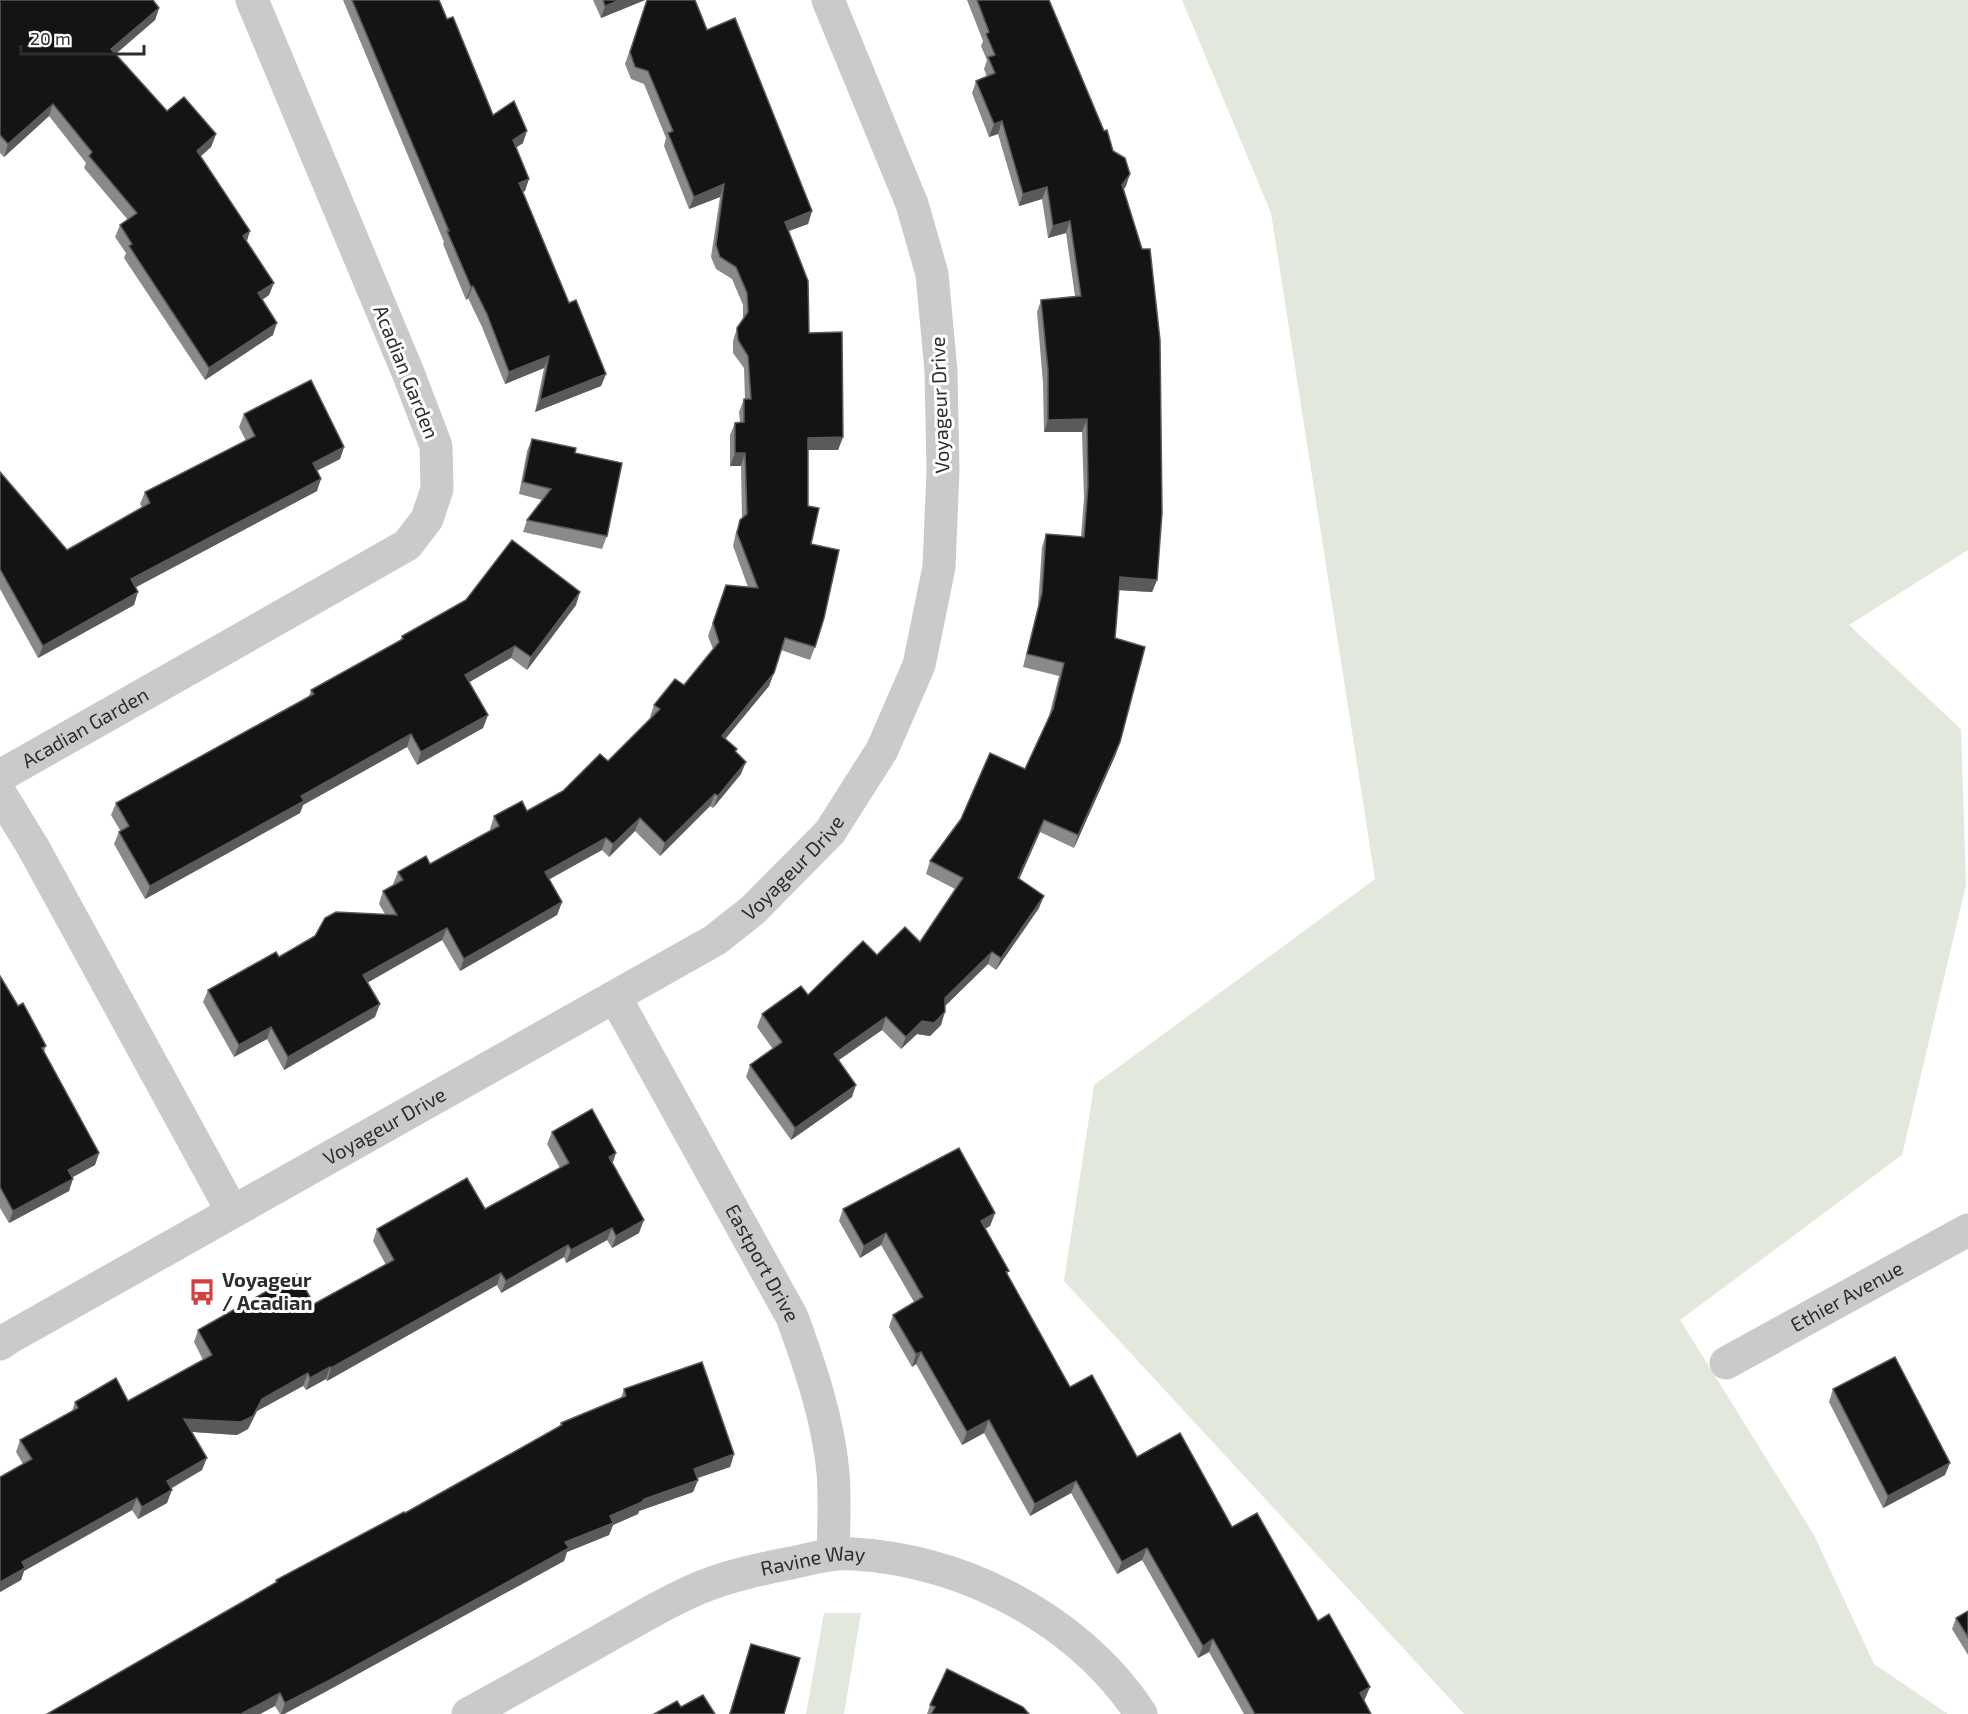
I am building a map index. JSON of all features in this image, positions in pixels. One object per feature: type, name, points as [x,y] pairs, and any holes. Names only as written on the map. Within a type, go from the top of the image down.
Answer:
[{"type":"street","name":"Acadian Garden","points":[[0,777],[407,545],[427,519],[437,489],[436,446],[409,375],[252,0]]},
{"type":"street","name":"Voyageur Drive","points":[[0,1344],[715,940],[753,910],[830,832],[882,750],[919,665],[939,567],[943,471],[941,371],[932,274],[912,204],[828,0]]},
{"type":"street","points":[[0,793],[33,847],[232,1211]]},
{"type":"street","name":"Eastport Drive","points":[[615,997],[792,1317],[806,1356],[826,1431],[833,1471],[833,1554]]},
{"type":"street","name":"Ethier Avenue","points":[[1726,1363],[1968,1230]]},
{"type":"street","name":"Ravine Way","points":[[468,1714],[664,1605],[701,1587],[741,1574],[833,1554],[853,1553],[907,1561],[986,1586],[1018,1602],[1059,1628],[1096,1660],[1132,1700],[1140,1714]]},
{"type":"shaded area","points":[[1182,0],[1968,0],[1968,550],[1849,625],[1961,729],[1966,885],[1902,1155],[1680,1320],[1814,1535],[1874,1664],[1948,1714],[1464,1714],[1064,1281],[1094,1085],[1375,879],[1271,213]]},
{"type":"shaded area","points":[[824,1613],[861,1613],[844,1714],[806,1714]]},
{"type":"building","points":[[0,0],[153,0],[159,8],[111,49],[167,111],[184,97],[216,134],[197,151],[250,231],[243,236],[274,283],[258,293],[277,323],[209,368],[129,246],[132,244],[120,225],[137,213],[89,156],[92,152],[53,104],[8,144],[0,135]]},
{"type":"building","points":[[352,0],[439,0],[447,19],[453,17],[493,115],[514,101],[527,131],[513,140],[529,179],[519,183],[569,303],[576,300],[606,374],[540,400],[549,356],[509,372],[487,314],[473,286],[471,287],[447,231],[449,231]]},
{"type":"building","points":[[603,0],[620,0],[605,6]]},
{"type":"building","points":[[647,0],[695,0],[707,30],[735,18],[812,211],[785,222],[808,281],[809,333],[842,332],[843,437],[808,438],[808,506],[819,508],[811,544],[839,550],[815,647],[785,638],[774,673],[722,736],[737,749],[735,751],[746,762],[718,796],[715,794],[665,843],[640,818],[613,844],[606,838],[545,872],[562,902],[464,959],[447,928],[363,975],[380,1004],[288,1057],[271,1027],[239,1045],[208,990],[276,952],[279,957],[315,936],[325,918],[336,912],[397,915],[383,891],[403,880],[398,872],[426,856],[430,864],[499,826],[494,816],[522,801],[527,811],[563,791],[600,754],[608,761],[660,709],[654,705],[675,679],[684,685],[719,642],[713,623],[726,585],[758,588],[737,533],[740,520],[747,514],[745,453],[735,453],[735,423],[744,422],[744,399],[751,399],[748,356],[738,340],[737,328],[748,312],[747,293],[736,267],[720,257],[716,245],[724,184],[694,197],[668,133],[673,131],[648,71],[635,67],[630,52]]},
{"type":"building","points":[[977,0],[1049,0],[1104,131],[1107,130],[1113,151],[1125,158],[1130,174],[1122,185],[1142,249],[1150,249],[1160,340],[1162,513],[1157,580],[1120,577],[1115,638],[1145,647],[1120,742],[1078,835],[1044,820],[1018,878],[1044,896],[1001,958],[992,952],[945,998],[945,1012],[934,1023],[922,1021],[906,1037],[886,1017],[834,1054],[856,1085],[795,1128],[750,1065],[782,1042],[762,1014],[801,986],[808,995],[863,941],[877,955],[905,927],[920,942],[963,878],[930,861],[961,819],[990,753],[1025,769],[1053,709],[1064,663],[1027,654],[1042,593],[1046,534],[1084,537],[1088,486],[1087,419],[1048,420],[1048,370],[1041,300],[1081,296],[1070,221],[1053,226],[1047,187],[1023,194],[1002,121],[994,124],[976,81],[995,73],[988,57],[995,55],[986,34],[989,32]]},
{"type":"building","points":[[311,380],[344,447],[313,463],[321,479],[131,579],[138,592],[43,646],[0,569],[0,472],[67,550],[150,503],[145,492],[255,436],[244,414]]},
{"type":"building","points":[[532,439],[576,448],[575,453],[622,463],[607,536],[527,520],[551,489],[523,482]]},
{"type":"building","points":[[512,540],[580,592],[531,657],[515,646],[465,675],[488,715],[421,752],[411,734],[301,796],[304,801],[150,886],[119,832],[129,826],[116,803],[314,694],[311,690],[403,639],[402,636],[466,600]]},
{"type":"building","points":[[0,976],[18,1006],[23,1003],[46,1046],[42,1048],[99,1153],[68,1170],[73,1179],[13,1211],[0,1187]]},
{"type":"building","points":[[592,1109],[616,1153],[609,1157],[644,1220],[616,1236],[612,1228],[571,1250],[568,1245],[506,1281],[501,1273],[331,1368],[310,1378],[308,1373],[262,1399],[253,1416],[241,1422],[184,1419],[207,1458],[167,1481],[172,1490],[142,1507],[137,1498],[22,1562],[25,1568],[0,1582],[0,1477],[32,1459],[20,1440],[78,1408],[75,1402],[116,1378],[128,1401],[212,1355],[198,1330],[297,1274],[314,1304],[394,1260],[377,1229],[467,1178],[485,1209],[569,1163],[552,1132]]},
{"type":"building","points":[[959,1148],[995,1213],[981,1221],[1009,1271],[1006,1272],[1070,1387],[1092,1375],[1137,1457],[1180,1433],[1232,1527],[1257,1513],[1318,1621],[1329,1614],[1370,1687],[1360,1693],[1371,1714],[1255,1714],[1213,1639],[1203,1646],[1147,1548],[1122,1562],[1076,1481],[1035,1504],[989,1420],[967,1432],[921,1352],[916,1354],[893,1315],[923,1297],[886,1233],[864,1246],[843,1209]]},
{"type":"building","points":[[1895,1357],[1950,1463],[1888,1496],[1833,1389]]},
{"type":"building","points":[[702,1362],[734,1454],[694,1469],[698,1480],[644,1499],[610,1516],[613,1523],[565,1542],[569,1548],[330,1680],[285,1703],[280,1693],[241,1714],[47,1714],[277,1582],[276,1580],[405,1513],[562,1425],[561,1423],[626,1396],[624,1389]]},
{"type":"building","points":[[1968,1611],[1968,1637],[1956,1618]]},
{"type":"building","points":[[751,1644],[800,1658],[784,1714],[730,1714]]},
{"type":"building","points":[[947,1669],[1023,1707],[1029,1714],[931,1714],[935,1707],[930,1705]]},
{"type":"building","points":[[703,1695],[715,1714],[654,1714],[677,1701],[681,1707]]},
{"type":"place","name":"Voyageur / Acadian","points":[[202,1292]]}]
